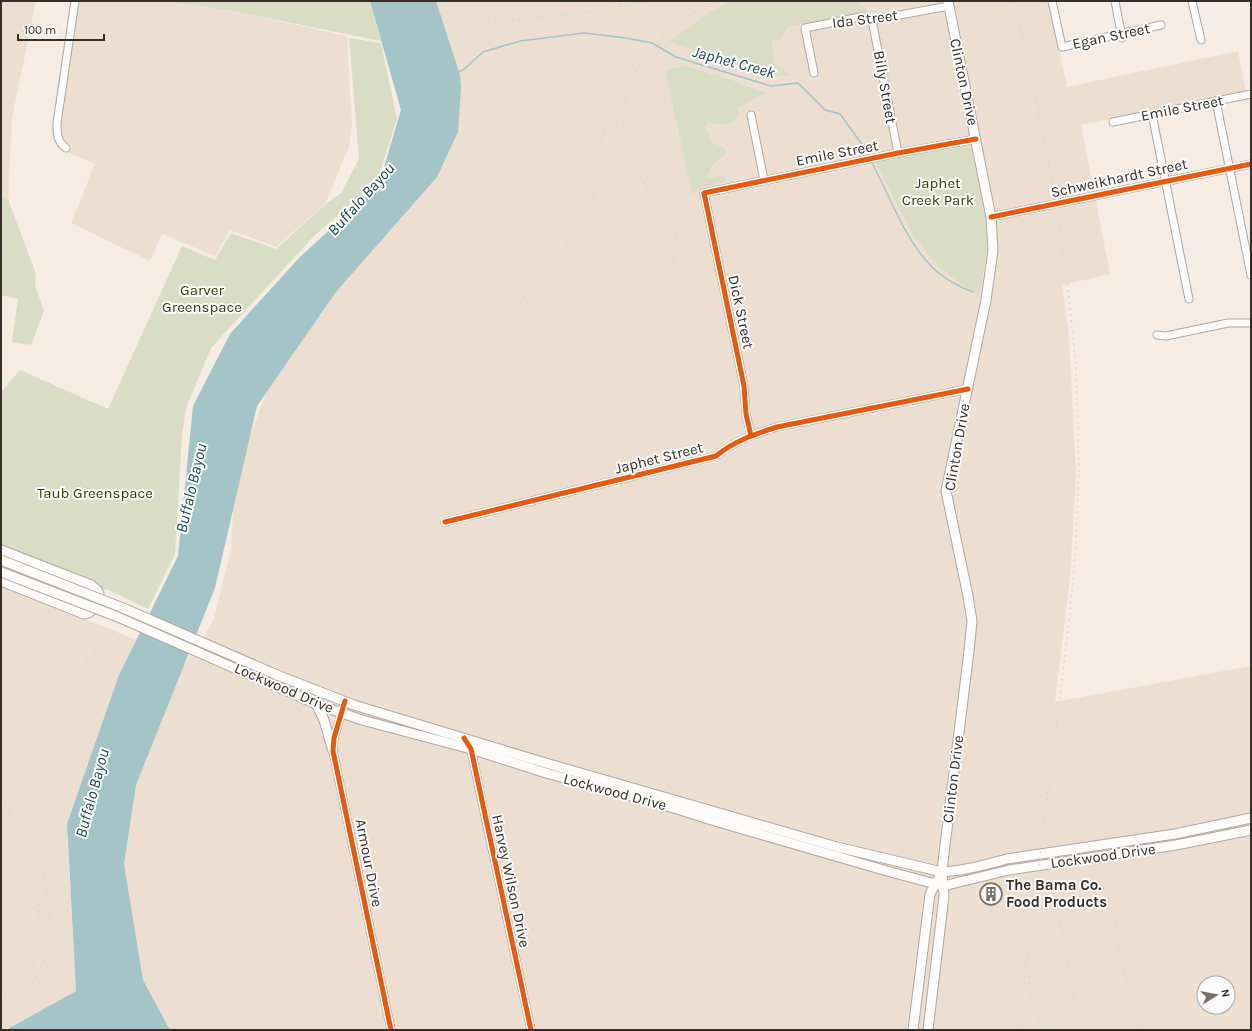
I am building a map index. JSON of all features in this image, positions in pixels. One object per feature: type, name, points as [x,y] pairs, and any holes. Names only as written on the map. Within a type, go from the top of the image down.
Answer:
[{"type":"main road","name":"Clinton Drive","points":[[912,1030],[930,894],[939,885],[942,872],[972,621],[946,491],[986,300],[993,251],[991,217],[948,3]]},
{"type":"main road","points":[[1,550],[91,585],[97,590],[99,597],[93,611],[84,614],[1,581]]},
{"type":"main road","name":"Lockwood Drive","points":[[1,560],[123,608],[277,675],[345,701],[464,738],[548,769]]},
{"type":"main road","name":"Lockwood Drive","points":[[1,572],[118,617],[316,704],[362,720],[610,786],[816,846],[858,852],[942,872],[957,872],[1007,859],[1175,834],[1251,818]]},
{"type":"main road","points":[[316,704],[324,720],[333,751]]},
{"type":"main road","name":"Lockwood Drive","points":[[816,846],[855,862],[939,885],[1009,870],[1169,846],[1251,830]]},
{"type":"main road","points":[[855,862],[858,852]]},
{"type":"main road","name":"Clinton Drive","points":[[928,1030],[944,896],[939,885]]},
{"type":"street","points":[[66,148],[58,137],[57,123],[75,1]]},
{"type":"street","name":"Egan Street","points":[[1052,1],[1062,47],[1122,36],[1161,25]]},
{"type":"street","points":[[1115,1],[1122,36]]},
{"type":"street","points":[[1192,1],[1201,40]]},
{"type":"street","name":"Ida Street","points":[[814,73],[805,28],[860,17],[872,20],[948,3]]},
{"type":"street","name":"Billy Street","points":[[872,20],[895,154]]},
{"type":"street","name":"Emile Street","points":[[1113,122],[1251,94]]},
{"type":"street","points":[[1216,101],[1251,275]]},
{"type":"street","points":[[1152,114],[1189,299]]},
{"type":"street","points":[[750,115],[764,180]]},
{"type":"street","name":"Emile Street","points":[[704,193],[976,139]]},
{"type":"street","name":"Schweikhardt Street","points":[[991,217],[1165,180],[1251,164]]},
{"type":"street","name":"Dick Street","points":[[704,193],[744,386],[746,414],[751,436]]},
{"type":"street","points":[[1156,335],[1166,336],[1228,323],[1251,323]]},
{"type":"street","name":"Japhet Street","points":[[445,522],[716,456],[729,446],[751,436],[777,427],[968,389]]},
{"type":"street","name":"Armour Drive","points":[[345,701],[334,738],[333,751],[391,1030]]},
{"type":"street","name":"Harvey Wilson Drive","points":[[464,738],[471,749],[531,1030]]},
{"type":"shaded area","points":[[1,1],[36,1],[12,118],[8,199],[1,196]]},
{"type":"shaded area","points":[[71,1],[163,1],[227,10],[347,36],[352,123],[349,147],[325,204],[276,247],[230,230],[215,256],[162,234],[150,261],[71,223],[95,164],[60,149],[51,134]]},
{"type":"shaded area","points":[[436,1],[1049,1],[1067,87],[1238,51],[1246,92],[1081,125],[1110,274],[1062,285],[1069,335],[1076,474],[1070,578],[1055,702],[1251,666],[1251,1030],[170,1030],[143,980],[124,864],[139,762],[181,670],[213,622],[231,549],[235,478],[266,393],[336,292],[437,177],[460,75]]},
{"type":"shaded area","points":[[1,584],[136,640],[119,675],[67,835],[76,991],[6,1030],[1,1030]]},
{"type":"green space","points":[[163,1],[370,1],[381,41],[227,10]]},
{"type":"green space","points":[[733,1],[859,1],[870,13],[789,26],[780,39],[771,40],[775,63],[791,75],[776,76],[768,79],[737,65],[669,42],[709,12]]},
{"type":"green space","points":[[349,38],[381,43],[397,119],[377,181],[314,236],[211,348],[186,408],[182,436],[175,554],[148,609],[106,589],[102,591],[86,580],[1,546],[1,392],[20,370],[108,409],[182,246],[215,260],[231,233],[276,249],[327,203],[341,193],[359,159]]},
{"type":"green space","points":[[685,66],[726,78],[765,93],[738,108],[739,116],[727,124],[722,125],[709,122],[706,125],[705,129],[709,133],[709,141],[724,148],[726,151],[726,155],[719,159],[711,168],[707,178],[724,175],[726,182],[702,187],[700,191],[692,193],[665,70]]},
{"type":"green space","name":"Japhet Creek Park","points":[[970,143],[983,202],[987,237],[986,259],[979,295],[943,270],[924,249],[901,213],[876,162],[904,155]]},
{"type":"green space","points":[[1,196],[8,199],[36,274],[35,285],[44,311],[31,345],[12,342],[18,299],[1,295],[1,266],[3,254],[1,253]]},
{"type":"water","name":"Buffalo Bayou","points":[[370,1],[436,1],[460,75],[461,89],[458,132],[437,177],[336,292],[257,406],[215,588],[136,785],[124,864],[143,980],[170,1030],[6,1030],[76,991],[67,824],[119,675],[178,556],[193,406],[230,334],[299,258],[379,184],[401,110]]},
{"type":"waterway","name":"Japhet Creek","points":[[458,72],[463,70],[483,52],[520,41],[584,33],[652,43],[676,57],[771,86],[798,83],[825,110],[840,114],[870,157]]},
{"type":"waterway","name":"Japhet Creek","points":[[871,161],[905,229],[921,254],[934,269],[956,284],[973,292]]},
{"type":"railway","points":[[470,24],[593,12],[648,1]]},
{"type":"railway","points":[[520,302],[566,249],[588,213],[597,182],[602,140],[618,95],[630,77],[679,24],[707,5],[718,1]]},
{"type":"railway","points":[[863,1],[871,11],[880,32],[902,136]]},
{"type":"railway","points":[[992,1],[1006,18],[1020,45]]},
{"type":"railway","points":[[1015,1],[1044,136],[1065,259],[1076,368],[1079,468],[1076,546],[1068,632],[1018,1030]]},
{"type":"railway","points":[[633,79],[628,91],[624,117],[624,130],[629,155],[641,178],[667,213],[675,235],[675,254],[668,301]]},
{"type":"railway","points":[[1,738],[14,732],[27,722],[100,646]]},
{"type":"railway","points":[[1,788],[20,809],[34,836],[43,868],[49,903],[50,920],[48,949],[41,968],[24,992],[1,1010]]},
{"type":"railway","points":[[1,798],[15,818],[24,839],[39,911],[39,946],[35,964],[27,981]]},
{"type":"railway","points":[[1108,885],[1129,997],[1137,1019],[1145,1030]]},
{"type":"railway","points":[[1056,902],[1074,996],[1088,1030]]},
{"type":"railway","points":[[1,1004],[18,985],[26,971]]},
{"type":"railway","points":[[1028,976],[1034,1005],[1046,1030]]},
{"type":"cycle path","points":[[751,436],[746,414],[744,386],[704,193],[898,153],[976,139]]},
{"type":"cycle path","points":[[991,217],[1251,164]]},
{"type":"cycle path","points":[[445,522],[716,456],[737,442],[777,427],[968,389]]},
{"type":"cycle path","points":[[345,701],[334,738],[333,751],[391,1030]]},
{"type":"cycle path","points":[[464,738],[471,749],[531,1030]]},
{"type":"place","name":"The Bama Co. Food Products","points":[[991,894]]},
{"type":"park label","name":"Garver Greenspace","points":[[202,298]]},
{"type":"park label","name":"Taub Greenspace","points":[[95,493]]}]
